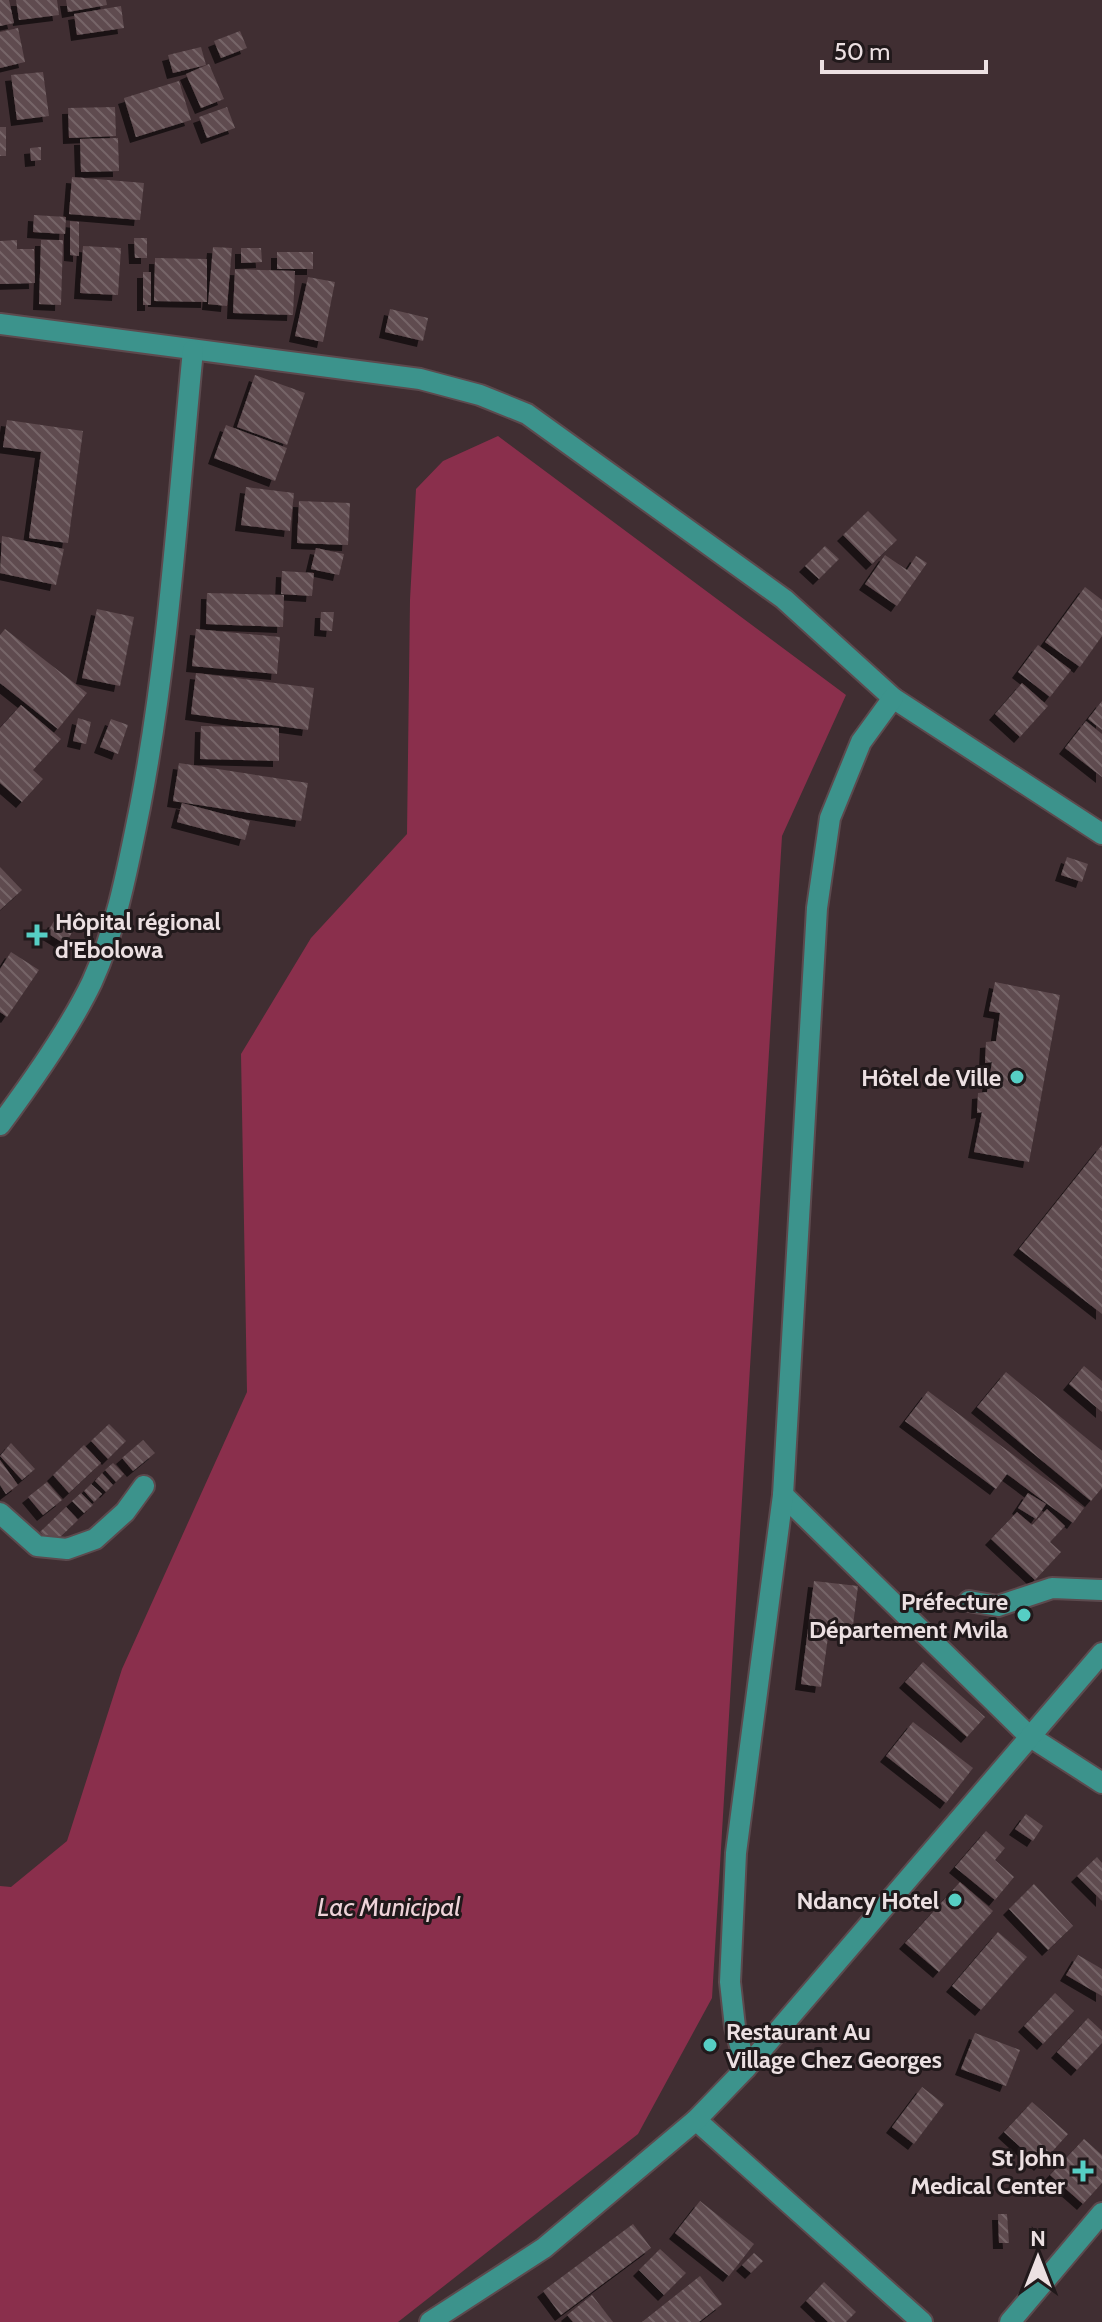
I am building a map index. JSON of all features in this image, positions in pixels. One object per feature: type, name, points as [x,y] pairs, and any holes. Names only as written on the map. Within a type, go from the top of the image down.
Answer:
[{"type":"street","points":[[0,324],[420,379],[480,395],[527,414],[784,599],[893,698],[1102,834]]},
{"type":"street","points":[[0,1125],[35,1077],[92,982],[123,891],[149,756],[164,649],[193,350]]},
{"type":"street","points":[[746,2068],[735,2027],[730,1982],[736,1853],[783,1495],[817,908],[830,818],[861,742],[893,698]]},
{"type":"street","points":[[0,1513],[37,1546],[67,1549],[95,1539],[125,1512],[144,1486]]},
{"type":"street","points":[[783,1495],[1029,1736],[1102,1783]]},
{"type":"street","points":[[969,1601],[998,1606],[1052,1588],[1102,1590]]},
{"type":"street","points":[[430,2322],[544,2248],[696,2120],[746,2068],[1102,1653]]},
{"type":"street","points":[[696,2120],[922,2322]]},
{"type":"street","points":[[1010,2322],[1102,2213]]},
{"type":"water","name":"Lac Municipal","points":[[498,436],[846,695],[782,836],[712,1998],[638,2134],[398,2322],[0,2322],[0,1886],[11,1887],[67,1841],[122,1669],[247,1392],[241,1054],[311,938],[407,834],[410,600],[416,489],[443,461]]},
{"type":"building","points":[[0,0],[9,0],[14,23],[0,26]]},
{"type":"building","points":[[16,0],[57,0],[59,15],[19,20]]},
{"type":"building","points":[[66,0],[106,0],[107,5],[68,12]]},
{"type":"building","points":[[121,6],[124,28],[77,35],[74,14]]},
{"type":"building","points":[[18,28],[25,62],[0,68],[0,32]]},
{"type":"building","points":[[240,31],[247,48],[221,58],[214,41]]},
{"type":"building","points":[[201,47],[206,65],[173,73],[168,55]]},
{"type":"building","points":[[209,64],[224,99],[201,108],[186,74]]},
{"type":"building","points":[[43,72],[49,116],[17,120],[11,75]]},
{"type":"building","points":[[179,81],[191,120],[136,137],[124,98]]},
{"type":"building","points":[[115,107],[116,136],[69,138],[68,108]]},
{"type":"building","points":[[227,107],[235,128],[207,138],[199,117]]},
{"type":"building","points":[[0,127],[6,127],[6,156],[0,156]]},
{"type":"building","points":[[118,138],[119,171],[81,172],[80,139]]},
{"type":"building","points":[[41,147],[41,160],[31,161],[30,148]]},
{"type":"building","points":[[72,177],[144,183],[140,220],[69,214]]},
{"type":"building","points":[[34,215],[66,217],[65,234],[33,232]]},
{"type":"building","points":[[70,221],[79,222],[79,256],[70,255]]},
{"type":"building","points":[[134,238],[147,238],[147,258],[135,258]]},
{"type":"building","points":[[17,240],[17,249],[34,249],[35,283],[0,284],[0,241]]},
{"type":"building","points":[[41,240],[63,240],[61,305],[39,304]]},
{"type":"building","points":[[83,246],[121,248],[118,295],[80,293]]},
{"type":"building","points":[[213,247],[232,248],[227,306],[208,304]]},
{"type":"building","points":[[241,248],[261,248],[262,262],[241,263]]},
{"type":"building","points":[[277,252],[313,252],[313,269],[277,269]]},
{"type":"building","points":[[155,258],[207,259],[207,302],[154,301]]},
{"type":"building","points":[[235,269],[295,271],[293,315],[233,313]]},
{"type":"building","points":[[143,272],[151,272],[151,305],[143,305]]},
{"type":"building","points":[[308,277],[335,282],[323,342],[295,336]]},
{"type":"building","points":[[390,309],[428,318],[423,341],[385,332]]},
{"type":"building","points":[[255,375],[305,393],[287,445],[237,427]]},
{"type":"building","points":[[7,420],[83,431],[68,543],[29,538],[41,452],[3,447]]},
{"type":"building","points":[[226,425],[287,448],[275,481],[214,458]]},
{"type":"building","points":[[246,487],[294,493],[290,531],[241,525]]},
{"type":"building","points":[[299,501],[350,503],[348,545],[297,543]]},
{"type":"building","points":[[868,511],[897,540],[872,564],[843,535]]},
{"type":"building","points":[[2,536],[64,549],[56,585],[0,573]]},
{"type":"building","points":[[825,546],[839,559],[819,579],[805,566]]},
{"type":"building","points":[[316,548],[344,554],[339,575],[311,569]]},
{"type":"building","points":[[885,555],[907,570],[916,556],[927,563],[897,606],[865,584]]},
{"type":"building","points":[[282,571],[314,573],[312,596],[281,594]]},
{"type":"building","points":[[1085,587],[1102,600],[1102,636],[1080,667],[1045,642]]},
{"type":"building","points":[[207,593],[284,595],[283,627],[206,624]]},
{"type":"building","points":[[97,609],[134,617],[120,686],[82,678]]},
{"type":"building","points":[[321,612],[334,612],[332,631],[320,630]]},
{"type":"building","points":[[5,629],[87,693],[58,729],[0,683],[0,635]]},
{"type":"building","points":[[196,629],[280,637],[277,674],[192,666]]},
{"type":"building","points":[[1038,645],[1071,670],[1050,697],[1018,672]]},
{"type":"building","points":[[196,673],[314,688],[308,730],[191,714]]},
{"type":"building","points":[[1022,683],[1048,706],[1020,737],[995,714]]},
{"type":"building","points":[[1102,701],[1102,730],[1088,719]]},
{"type":"building","points":[[21,705],[61,739],[33,770],[43,779],[22,802],[0,783],[0,728]]},
{"type":"building","points":[[78,718],[91,722],[86,744],[73,741]]},
{"type":"building","points":[[111,719],[128,725],[118,754],[100,747]]},
{"type":"building","points":[[1086,721],[1102,734],[1102,777],[1065,748]]},
{"type":"building","points":[[201,726],[279,728],[279,761],[200,759]]},
{"type":"building","points":[[179,763],[308,783],[301,821],[173,801]]},
{"type":"building","points":[[182,803],[250,821],[245,840],[177,822]]},
{"type":"building","points":[[1067,857],[1088,864],[1082,882],[1061,875]]},
{"type":"building","points":[[0,867],[22,890],[0,910]]},
{"type":"building","points":[[54,921],[73,931],[65,944],[47,933]]},
{"type":"building","points":[[11,952],[39,970],[7,1017],[0,1012],[0,969]]},
{"type":"building","name":"Hôtel de Ville","points":[[995,982],[1060,995],[1029,1162],[974,1152],[982,1112],[977,1113],[978,1093],[987,1092],[992,1062],[985,1063],[986,1042],[996,1041],[1000,1013],[989,1011]]},
{"type":"building","points":[[1102,1145],[1102,1314],[1019,1249]]},
{"type":"building","points":[[1084,1366],[1102,1381],[1102,1412],[1069,1384]]},
{"type":"building","points":[[1006,1372],[1102,1451],[1102,1488],[1091,1501],[977,1407]]},
{"type":"building","points":[[928,1391],[1084,1508],[1073,1523],[1007,1474],[996,1489],[905,1421]]},
{"type":"building","points":[[109,1424],[126,1441],[108,1459],[91,1441]]},
{"type":"building","points":[[143,1440],[155,1453],[133,1471],[122,1458]]},
{"type":"building","points":[[11,1443],[35,1469],[22,1480],[0,1456]]},
{"type":"building","points":[[84,1445],[101,1463],[69,1493],[53,1475]]},
{"type":"building","points":[[0,1460],[18,1485],[6,1494],[0,1485]]},
{"type":"building","points":[[113,1463],[124,1474],[116,1482],[105,1470]]},
{"type":"building","points":[[102,1473],[113,1485],[106,1492],[95,1481]]},
{"type":"building","points":[[47,1482],[62,1500],[43,1515],[28,1497]]},
{"type":"building","points":[[91,1484],[102,1494],[94,1502],[84,1491]]},
{"type":"building","points":[[81,1493],[93,1505],[84,1513],[72,1501]]},
{"type":"building","points":[[1028,1493],[1046,1504],[1036,1519],[1018,1508]]},
{"type":"building","points":[[66,1507],[78,1520],[52,1545],[40,1532]]},
{"type":"building","points":[[1047,1509],[1065,1526],[1050,1542],[1061,1552],[1035,1580],[991,1539],[1017,1512],[1032,1525]]},
{"type":"building","points":[[814,1581],[858,1586],[852,1633],[829,1630],[821,1687],[801,1684]]},
{"type":"building","points":[[923,1662],[985,1717],[967,1737],[905,1682]]},
{"type":"building","points":[[913,1722],[973,1768],[946,1803],[886,1756]]},
{"type":"building","points":[[1026,1814],[1043,1826],[1033,1841],[1015,1829]]},
{"type":"building","points":[[986,1831],[1005,1848],[995,1860],[1014,1877],[995,1900],[955,1867]]},
{"type":"building","points":[[1097,1857],[1102,1863],[1102,1901],[1077,1876]]},
{"type":"building","points":[[960,1882],[993,1911],[939,1972],[905,1943]]},
{"type":"building","points":[[1034,1884],[1073,1926],[1048,1950],[1009,1909]]},
{"type":"building","points":[[998,1932],[1027,1957],[981,2010],[952,1986]]},
{"type":"building","points":[[1078,1955],[1102,1969],[1102,1996],[1066,1975]]},
{"type":"building","points":[[1055,1993],[1074,2011],[1043,2044],[1024,2026]]},
{"type":"building","points":[[1088,2018],[1102,2031],[1102,2043],[1077,2070],[1057,2052]]},
{"type":"building","points":[[975,2033],[1020,2050],[1006,2086],[961,2069]]},
{"type":"building","points":[[922,2087],[944,2104],[914,2144],[892,2127]]},
{"type":"building","points":[[1032,2102],[1068,2134],[1040,2165],[1004,2132]]},
{"type":"building","points":[[1084,2139],[1102,2155],[1102,2183],[1083,2204],[1050,2175]]},
{"type":"building","points":[[700,2201],[754,2244],[729,2276],[675,2233]]},
{"type":"building","points":[[998,2214],[1007,2214],[1009,2243],[999,2243]]},
{"type":"building","points":[[633,2224],[651,2248],[561,2315],[543,2291]]},
{"type":"building","points":[[660,2249],[686,2273],[664,2295],[639,2270]]},
{"type":"building","points":[[754,2253],[763,2261],[751,2273],[742,2265]]},
{"type":"building","points":[[700,2276],[722,2304],[699,2322],[642,2322]]},
{"type":"building","points":[[824,2282],[856,2312],[846,2322],[828,2322],[806,2301]]},
{"type":"building","points":[[592,2295],[613,2322],[573,2322],[567,2315]]},
{"type":"place","name":"Hôpital régional d'Ebolowa","points":[[37,935]]},
{"type":"place","name":"Hôtel de Ville","points":[[1017,1077]]},
{"type":"place","name":"Préfecture Département Mvila","points":[[1024,1615]]},
{"type":"place","name":"Ndancy Hotel","points":[[955,1900]]},
{"type":"place","name":"Restaurant Au Village Chez Georges","points":[[710,2045]]},
{"type":"place","name":"St John Medical Center","points":[[1083,2171]]}]
